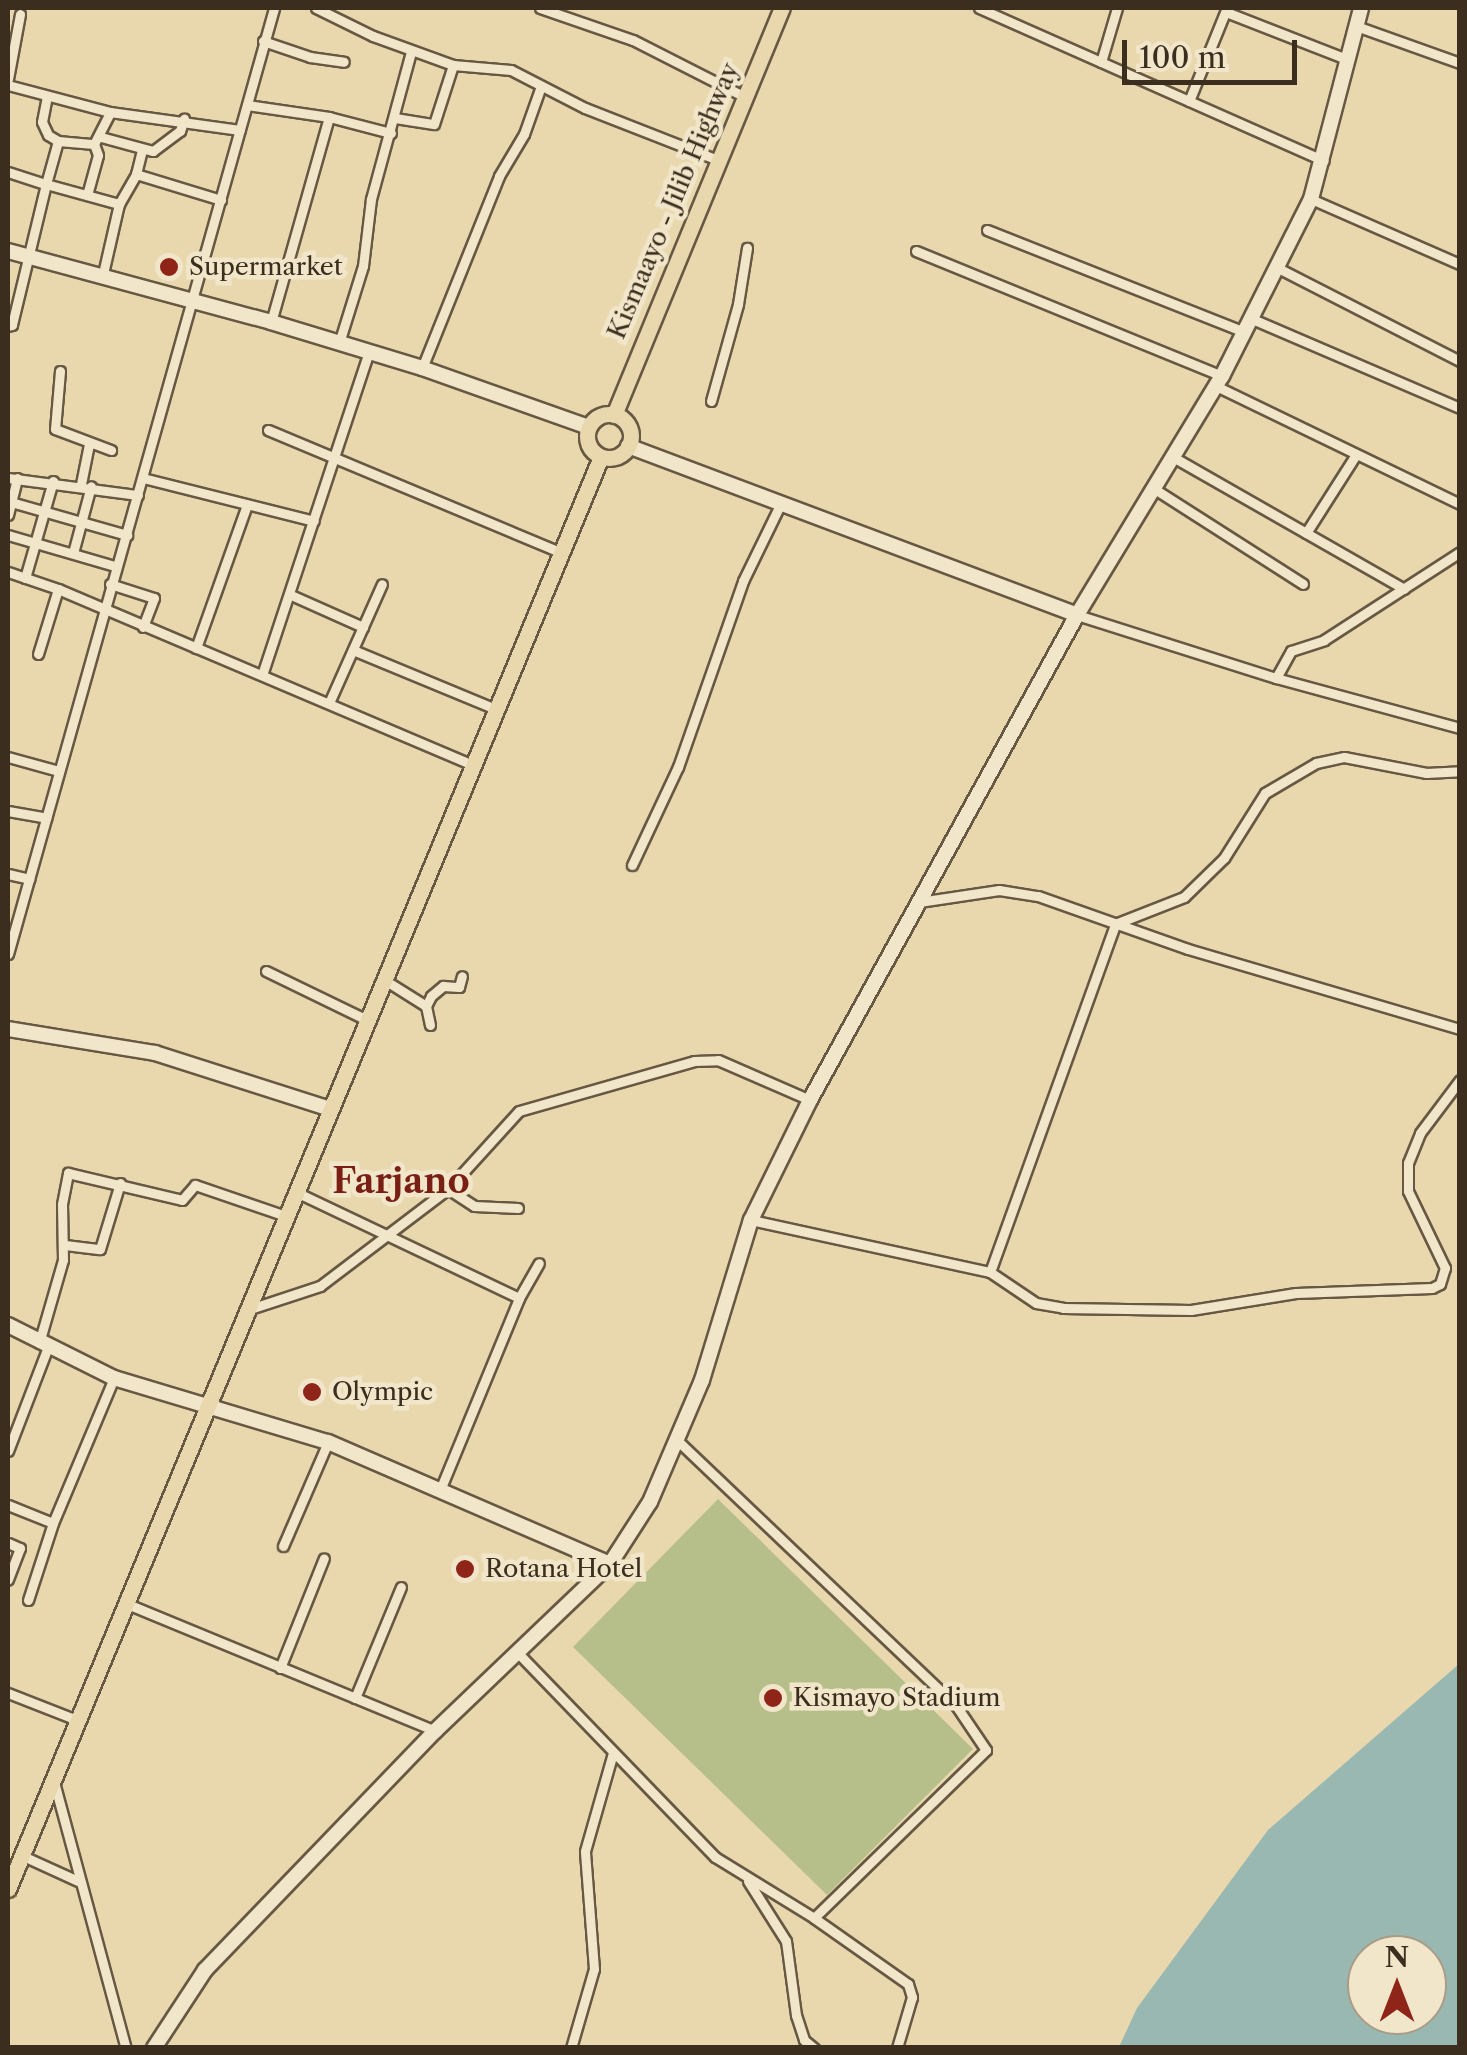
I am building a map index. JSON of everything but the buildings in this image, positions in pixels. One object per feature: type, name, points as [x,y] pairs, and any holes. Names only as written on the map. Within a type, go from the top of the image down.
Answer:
[{"type":"main road","name":"Kismaayo - Jilib Highway","points":[[614,415],[782,8]]},
{"type":"main road","points":[[614,415],[629,428],[628,446],[615,457],[601,456],[588,443],[589,427],[600,416],[614,415]]},
{"type":"main road","points":[[8,1889],[493,708],[601,456]]},
{"type":"street","points":[[8,954],[101,608],[127,535],[274,8]]},
{"type":"street","points":[[316,8],[411,52],[476,71],[511,70],[718,160]]},
{"type":"street","points":[[540,8],[633,40],[743,96]]},
{"type":"street","points":[[979,8],[1324,161]]},
{"type":"street","points":[[1101,62],[1118,8]]},
{"type":"street","points":[[154,2048],[205,1970],[435,1731],[610,1564],[650,1502],[702,1380],[751,1220],[810,1100],[1077,615],[1219,381],[1311,199],[1361,8]]},
{"type":"street","points":[[1189,101],[1226,10],[1350,60]]},
{"type":"street","points":[[20,14],[8,82],[110,112],[240,130]]},
{"type":"street","points":[[1358,27],[1460,63]]},
{"type":"street","points":[[263,41],[344,62]]},
{"type":"street","points":[[339,343],[363,266],[371,199],[411,52]]},
{"type":"street","points":[[395,118],[434,124],[453,65]]},
{"type":"street","points":[[422,368],[499,176],[524,134],[541,86]]},
{"type":"street","points":[[47,96],[42,122],[48,136],[58,141],[98,141],[142,150],[162,147],[182,128],[184,120]]},
{"type":"street","points":[[247,105],[328,117],[391,133]]},
{"type":"street","points":[[86,195],[98,155],[98,141],[110,112]]},
{"type":"street","points":[[271,322],[328,117]]},
{"type":"street","points":[[8,326],[12,324],[25,257],[58,141]]},
{"type":"street","points":[[102,278],[119,204],[136,174],[142,150]]},
{"type":"street","points":[[8,172],[119,204]]},
{"type":"street","points":[[136,174],[221,200]]},
{"type":"street","points":[[1311,199],[1460,264]]},
{"type":"street","points":[[987,230],[1460,408]]},
{"type":"street","points":[[711,401],[738,304],[747,248]]},
{"type":"street","points":[[916,250],[1219,381],[1355,456],[1460,504]]},
{"type":"street","points":[[8,251],[271,322],[422,368],[589,427]]},
{"type":"street","points":[[1276,267],[1460,360]]},
{"type":"street","points":[[262,675],[292,595],[369,352]]},
{"type":"street","points":[[60,372],[55,429],[111,450]]},
{"type":"street","points":[[268,430],[336,455],[558,552]]},
{"type":"street","points":[[73,553],[82,522],[89,444]]},
{"type":"street","points":[[628,446],[1077,615],[1276,678],[1460,728]]},
{"type":"street","points":[[1306,533],[1355,456]]},
{"type":"street","points":[[1173,457],[1404,589]]},
{"type":"street","points":[[8,515],[12,478],[53,480],[138,495]]},
{"type":"street","points":[[143,478],[314,521]]},
{"type":"street","points":[[25,578],[53,480]]},
{"type":"street","points":[[1154,488],[1303,584]]},
{"type":"street","points":[[12,502],[127,535]]},
{"type":"street","points":[[632,865],[678,767],[743,581],[780,503]]},
{"type":"street","points":[[196,648],[247,505]]},
{"type":"street","points":[[8,534],[115,566]]},
{"type":"street","points":[[1276,678],[1291,651],[1324,640],[1460,552]]},
{"type":"street","points":[[8,572],[58,589],[471,764]]},
{"type":"street","points":[[110,584],[154,598],[143,627]]},
{"type":"street","points":[[329,703],[382,584]]},
{"type":"street","points":[[38,654],[58,589]]},
{"type":"street","points":[[292,595],[363,627]]},
{"type":"street","points":[[353,650],[493,708]]},
{"type":"street","points":[[8,756],[59,772]]},
{"type":"street","points":[[990,1272],[1115,924],[1184,897],[1224,858],[1265,793],[1316,763],[1344,757],[1414,772],[1460,771]]},
{"type":"street","points":[[8,811],[46,818]]},
{"type":"street","points":[[8,874],[29,879]]},
{"type":"street","points":[[916,903],[998,890],[1038,896],[1115,924],[1460,1029]]},
{"type":"street","points":[[8,902],[23,906]]},
{"type":"street","points":[[266,971],[367,1020]]},
{"type":"street","points":[[426,1006],[443,986],[459,987],[462,976]]},
{"type":"street","points":[[384,979],[426,1006],[430,1024]]},
{"type":"street","points":[[8,1029],[155,1052],[330,1110]]},
{"type":"street","points":[[247,1310],[320,1286],[448,1189],[519,1110],[694,1062],[718,1060],[810,1100]]},
{"type":"street","points":[[751,1220],[990,1272],[1036,1303],[1063,1308],[1191,1310],[1296,1293],[1432,1288],[1440,1284],[1446,1268],[1408,1191],[1408,1163],[1420,1133],[1460,1080]]},
{"type":"street","points":[[8,1451],[43,1345],[64,1246],[62,1204],[68,1173],[182,1200],[195,1185],[286,1216]]},
{"type":"street","points":[[64,1246],[101,1248],[120,1183]]},
{"type":"street","points":[[448,1189],[474,1206],[518,1208]]},
{"type":"street","points":[[296,1192],[383,1237],[520,1298]]},
{"type":"street","points":[[440,1490],[520,1298],[539,1263]]},
{"type":"street","points":[[8,1326],[114,1378],[328,1442],[610,1564]]},
{"type":"street","points":[[28,1600],[53,1522],[114,1378]]},
{"type":"street","points":[[677,1440],[957,1707],[986,1750],[814,1918]]},
{"type":"street","points":[[283,1546],[328,1442]]},
{"type":"street","points":[[8,1506],[53,1522]]},
{"type":"street","points":[[8,1543],[41,1557]]},
{"type":"street","points":[[8,1579],[20,1548]]},
{"type":"street","points":[[280,1668],[324,1558]]},
{"type":"street","points":[[356,1698],[400,1587]]},
{"type":"street","points":[[125,1603],[435,1731]]},
{"type":"street","points":[[519,1654],[714,1858],[814,1918],[908,1984],[912,1997],[897,2048]]},
{"type":"street","points":[[8,1694],[78,1720]]},
{"type":"street","points":[[571,2048],[594,1969],[585,1851],[613,1753]]},
{"type":"street","points":[[53,1780],[126,2048]]},
{"type":"street","points":[[23,1856],[78,1882]]},
{"type":"street","points":[[747,1878],[786,1940],[796,2015],[804,2040],[814,2048]]},
{"type":"green space","name":"Kismayo Stadium","points":[[718,1499],[973,1749],[827,1895],[573,1647]]},
{"type":"water","points":[[1459,1664],[1459,2047],[1119,2047],[1137,2008],[1268,1830]]},
{"type":"place","name":"Supermarket","points":[[169,267]]},
{"type":"place","name":"Olympic","points":[[312,1392]]},
{"type":"place","name":"Rotana Hotel","points":[[465,1569]]},
{"type":"place","name":"Kismayo Stadium","points":[[773,1698]]},
{"type":"district","name":"Farjano","points":[[401,1181]]}]
